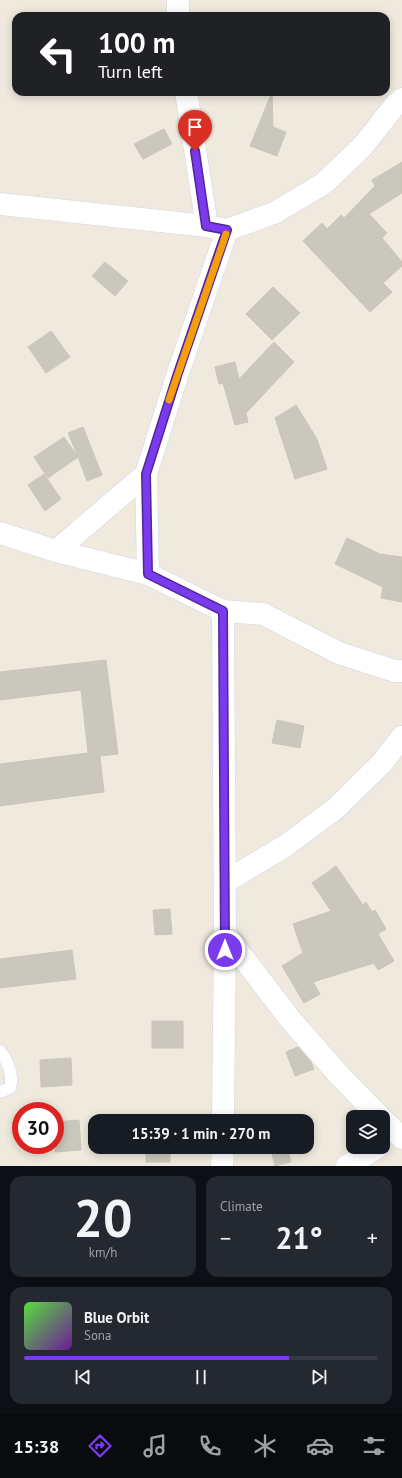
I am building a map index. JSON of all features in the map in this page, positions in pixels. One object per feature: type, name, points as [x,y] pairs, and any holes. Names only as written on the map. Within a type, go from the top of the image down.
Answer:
[{"type":"street","points":[[178,0],[178,12]]},
{"type":"street","points":[[148,574],[146,474],[178,373],[217,228],[187,96]]},
{"type":"street","points":[[0,204],[217,228],[274,213],[323,184],[362,147],[396,104],[402,99]]},
{"type":"street","points":[[56,551],[146,474]]},
{"type":"street","points":[[0,533],[56,551],[148,574],[223,611],[263,614],[339,653],[395,671],[402,670]]},
{"type":"street","points":[[223,611],[226,934],[223,1114]]},
{"type":"street","points":[[225,882],[285,846],[335,809],[382,763],[402,737]]},
{"type":"street","points":[[226,934],[290,1019],[340,1076],[373,1110]]},
{"type":"street","points":[[222,1166],[223,1154]]},
{"type":"street","points":[[347,1166],[367,1154]]},
{"type":"lane","points":[[0,1051],[8,1062],[12,1080],[10,1088],[0,1092]]},
{"type":"building","points":[[270,96],[272,96],[273,127],[286,132],[277,156],[250,146]]},
{"type":"building","points":[[164,129],[172,144],[143,159],[134,144]]},
{"type":"building","points":[[402,162],[402,193],[369,214],[387,233],[382,238],[402,262],[402,266],[383,283],[392,292],[370,312],[303,241],[322,223],[327,229],[341,215],[344,218],[375,186],[372,180]]},
{"type":"building","points":[[105,262],[128,281],[115,296],[92,276]]},
{"type":"building","points":[[273,287],[300,313],[272,340],[246,314]]},
{"type":"building","points":[[51,331],[70,357],[46,373],[28,347]]},
{"type":"building","points":[[274,342],[294,362],[246,413],[248,422],[235,425],[223,383],[219,384],[215,367],[235,362],[239,379]]},
{"type":"building","points":[[296,405],[317,439],[327,469],[295,479],[275,418]]},
{"type":"building","points":[[83,427],[102,475],[87,481],[68,433]]},
{"type":"building","points":[[64,437],[78,457],[48,478],[34,457]]},
{"type":"building","points":[[44,474],[61,499],[45,511],[28,485]]},
{"type":"building","points":[[347,538],[380,554],[402,557],[402,602],[381,598],[383,587],[335,564]]},
{"type":"building","points":[[106,660],[118,754],[100,756],[104,792],[0,806],[0,764],[88,753],[81,690],[0,700],[0,672]]},
{"type":"building","points":[[277,720],[304,726],[300,748],[272,743]]},
{"type":"building","points":[[336,866],[363,905],[366,902],[372,912],[375,910],[386,929],[378,934],[394,961],[378,970],[374,963],[313,982],[320,994],[304,1003],[282,966],[303,953],[293,924],[331,911],[312,883]]},
{"type":"building","points":[[170,909],[172,934],[155,935],[153,910]]},
{"type":"building","points":[[72,950],[76,979],[0,988],[0,959]]},
{"type":"building","points":[[152,1021],[183,1021],[183,1048],[152,1048]]},
{"type":"building","points":[[298,1047],[311,1062],[314,1069],[295,1076],[286,1052]]},
{"type":"building","points":[[71,1058],[72,1085],[41,1087],[40,1060]]},
{"type":"building","points":[[79,1120],[81,1150],[64,1151],[64,1121]]},
{"type":"building","points":[[146,1154],[170,1154],[170,1162],[146,1162]]},
{"type":"building","points":[[272,1154],[289,1154],[291,1162],[275,1166]]},
{"type":"slow traffic","points":[[169,400],[226,234]]},
{"type":"route","points":[[195,151],[206,226],[227,230],[178,373],[146,474],[148,574],[223,611],[225,950]]}]
